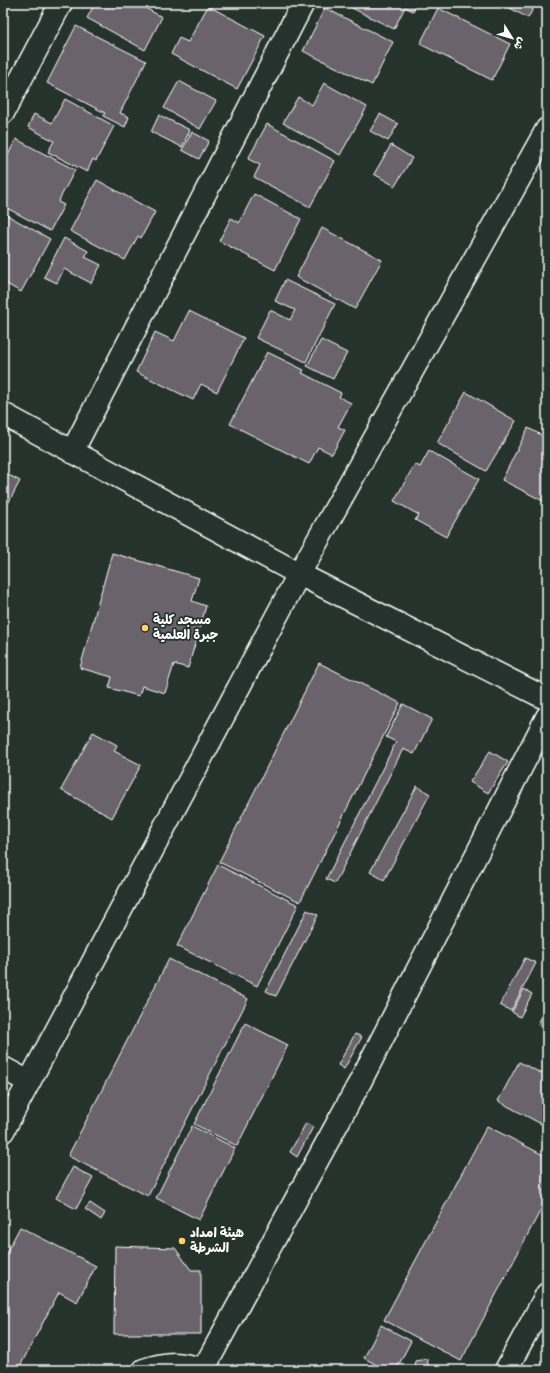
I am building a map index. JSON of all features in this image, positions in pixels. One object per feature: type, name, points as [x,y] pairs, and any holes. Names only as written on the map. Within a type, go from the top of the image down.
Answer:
[{"type":"street","points":[[3,113],[61,3]]},
{"type":"street","points":[[72,452],[303,3]]},
{"type":"street","points":[[3,1131],[299,574],[547,129]]},
{"type":"street","points":[[3,414],[299,574],[547,699]]},
{"type":"street","points":[[144,1370],[160,1365],[182,1364],[203,1370],[360,1082],[547,717]]},
{"type":"street","points":[[3,1068],[29,1082]]},
{"type":"street","points":[[506,1370],[547,1294]]},
{"type":"building","points":[[95,3],[136,3],[162,17],[145,50],[87,18]]},
{"type":"building","points":[[349,3],[417,3],[413,11],[405,7],[394,29],[348,6]]},
{"type":"building","points":[[501,3],[536,3],[528,18]]},
{"type":"building","points":[[208,6],[265,36],[237,89],[171,54],[179,38],[188,42]]},
{"type":"building","points":[[325,8],[393,42],[372,85],[303,51]]},
{"type":"building","points":[[438,8],[510,44],[492,80],[420,44]]},
{"type":"building","points":[[76,26],[146,61],[120,113],[129,117],[125,127],[103,116],[105,113],[47,83]]},
{"type":"building","points":[[179,81],[216,101],[200,129],[164,108]]},
{"type":"building","points":[[324,83],[367,107],[340,155],[283,123],[298,97],[312,105]]},
{"type":"building","points":[[65,99],[114,126],[96,161],[93,159],[87,172],[48,152],[54,141],[28,127],[34,114],[52,123]]},
{"type":"building","points":[[380,114],[398,124],[388,141],[370,131]]},
{"type":"building","points":[[159,115],[190,130],[182,147],[151,132]]},
{"type":"building","points":[[267,124],[335,161],[310,207],[254,177],[260,165],[248,159]]},
{"type":"building","points":[[192,132],[209,141],[199,159],[182,150]]},
{"type":"building","points":[[16,139],[75,170],[58,202],[64,205],[50,231],[3,206],[3,165]]},
{"type":"building","points":[[391,145],[412,158],[395,186],[374,174]]},
{"type":"building","points":[[97,180],[155,212],[141,238],[138,236],[125,260],[70,231]]},
{"type":"building","points":[[254,194],[301,219],[275,270],[219,241],[231,218],[239,223]]},
{"type":"building","points":[[3,213],[50,239],[21,292],[3,282]]},
{"type":"building","points":[[322,228],[382,260],[355,309],[296,277]]},
{"type":"building","points":[[64,238],[88,251],[85,257],[101,265],[91,283],[64,269],[57,283],[44,277]]},
{"type":"building","points":[[285,280],[335,304],[306,362],[256,338],[270,310],[290,320],[295,310],[275,301]]},
{"type":"building","points":[[189,311],[244,338],[217,392],[201,384],[193,400],[136,372],[155,332],[174,341]]},
{"type":"building","points":[[321,340],[347,353],[333,379],[307,366]]},
{"type":"building","points":[[267,352],[304,370],[302,373],[341,393],[339,397],[351,403],[338,427],[345,430],[332,454],[318,447],[309,464],[230,424]]},
{"type":"building","points":[[466,392],[516,421],[486,471],[437,443]]},
{"type":"building","points":[[528,428],[547,438],[547,503],[502,480]]},
{"type":"building","points":[[429,451],[479,479],[446,537],[415,520],[419,515],[394,501],[415,464],[420,467]]},
{"type":"building","points":[[3,472],[20,481],[3,513]]},
{"type":"building","points":[[112,553],[199,578],[192,601],[206,606],[188,668],[174,664],[165,693],[142,686],[139,696],[109,688],[112,677],[80,668]]},
{"type":"building","points":[[319,663],[400,703],[300,902],[219,862]]},
{"type":"building","points":[[403,704],[432,719],[414,754],[403,749],[335,883],[326,879],[396,742],[386,737]]},
{"type":"building","points":[[93,732],[117,745],[114,751],[141,765],[112,818],[61,790]]},
{"type":"building","points":[[490,751],[508,762],[488,793],[470,782]]},
{"type":"building","points":[[417,786],[430,794],[384,880],[370,872]]},
{"type":"building","points":[[218,865],[298,905],[257,986],[177,946]]},
{"type":"building","points":[[307,910],[318,915],[276,996],[266,991]]},
{"type":"building","points":[[525,958],[536,963],[511,1011],[500,1005]]},
{"type":"building","points":[[169,959],[248,999],[148,1196],[68,1156]]},
{"type":"building","points":[[524,989],[532,994],[520,1017],[512,1012]]},
{"type":"building","points":[[547,1006],[547,1029],[538,1024]]},
{"type":"building","points":[[245,1023],[288,1045],[237,1146],[194,1124]]},
{"type":"building","points":[[355,1034],[362,1037],[344,1069],[338,1065]]},
{"type":"building","points":[[519,1062],[547,1076],[547,1127],[498,1101]]},
{"type":"building","points":[[306,1123],[313,1127],[297,1157],[290,1152]]},
{"type":"building","points":[[192,1126],[235,1148],[199,1220],[156,1198]]},
{"type":"building","points":[[487,1126],[547,1157],[547,1198],[461,1361],[384,1320]]},
{"type":"building","points":[[73,1167],[93,1178],[76,1209],[56,1198]]},
{"type":"building","points":[[90,1203],[105,1213],[101,1220],[85,1209]]},
{"type":"building","points":[[20,1227],[96,1266],[77,1302],[59,1292],[18,1370],[3,1370],[3,1259]]},
{"type":"building","points":[[115,1246],[175,1248],[191,1270],[201,1270],[201,1334],[114,1334]]},
{"type":"building","points":[[381,1325],[411,1341],[396,1370],[386,1370],[364,1358]]},
{"type":"building","points":[[427,1359],[429,1370],[416,1370],[415,1361]]},
{"type":"place","name":"مسجد كلية جبرة العلمية","points":[[145,628]]},
{"type":"place","name":"هيئة امداد الشرطة","points":[[182,1241]]}]
